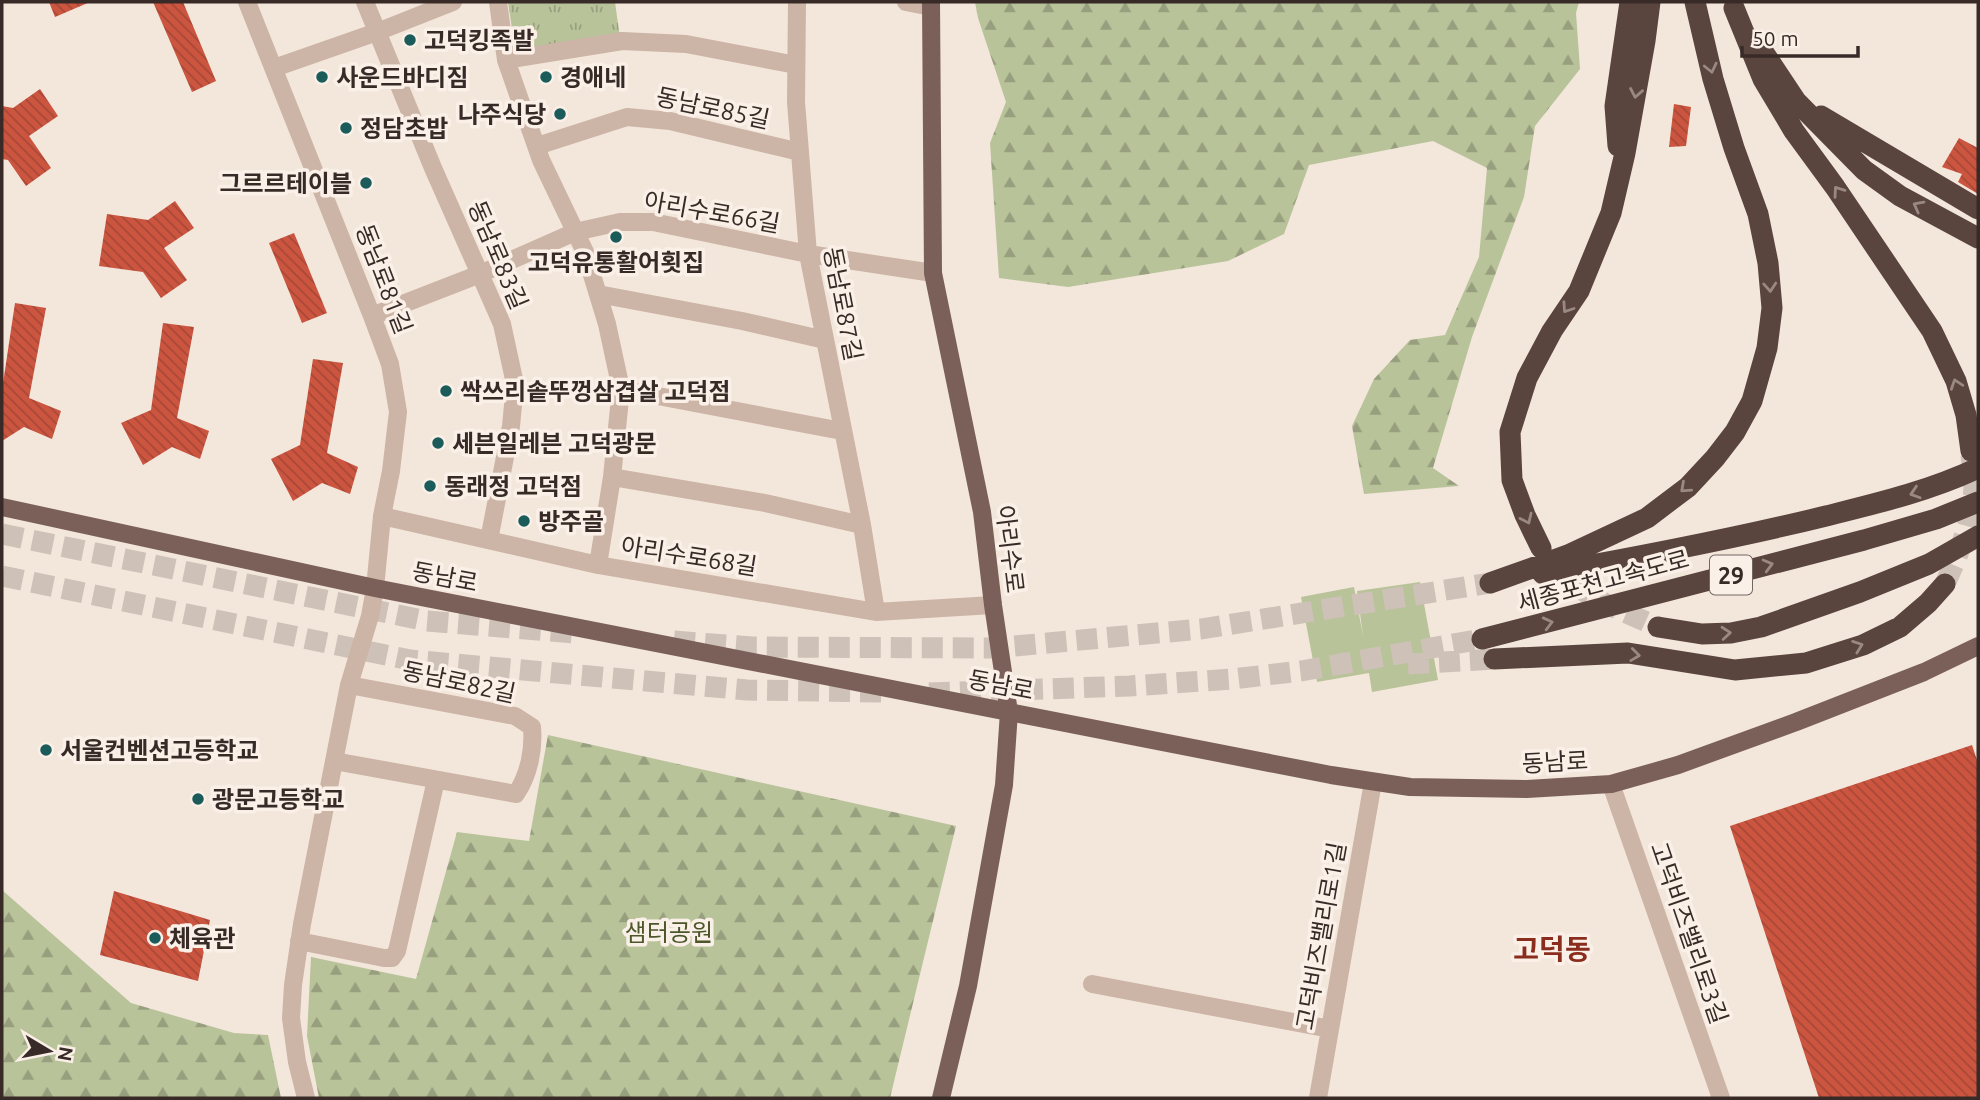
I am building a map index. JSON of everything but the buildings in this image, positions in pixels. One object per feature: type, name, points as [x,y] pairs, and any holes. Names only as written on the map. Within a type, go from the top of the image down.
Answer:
[{"type":"highway","points":[[1620,172],[1615,106],[1630,2]]},
{"type":"highway","points":[[1541,548],[1512,480],[1510,432],[1527,378],[1552,331],[1579,291],[1611,213],[1645,41],[1650,2]]},
{"type":"highway","name":"세종포천고속도로","points":[[1695,2],[1713,79],[1758,214],[1768,263],[1772,308],[1767,348],[1752,401],[1735,432],[1715,458],[1688,487],[1647,518],[1568,555],[1489,583],[1625,560],[1793,524],[1911,495],[1953,480],[1975,459]]},
{"type":"highway","points":[[1733,5],[1796,101],[1864,170],[1900,196],[1978,238]]},
{"type":"highway","points":[[1733,5],[1763,79],[1775,100],[1932,331],[1956,381],[1975,459]]},
{"type":"highway","points":[[1796,101],[1978,209]]},
{"type":"highway","name":"세종포천고속도로","points":[[1482,639],[1864,540],[1936,519],[1978,502]]},
{"type":"highway","points":[[1658,627],[1702,634],[1731,633],[1760,627],[1860,592],[1929,564],[1978,536]]},
{"type":"highway","points":[[1494,659],[1628,653],[1735,670],[1806,663],[1863,645],[1899,627],[1928,603],[1945,584]]},
{"type":"main road","name":"아리수로","points":[[931,4],[933,273],[982,512],[1009,712],[1004,785],[968,986],[942,1098]]},
{"type":"main road","name":"동남로","points":[[2,507],[375,588],[1410,787],[1527,789],[1611,784],[1648,775],[1924,672],[1978,646]]},
{"type":"street","name":"동남로81길","points":[[247,2],[390,364],[398,412],[382,516],[375,588]]},
{"type":"street","name":"동남로83길","points":[[365,2],[433,168],[502,324],[515,384],[511,426],[489,540]]},
{"type":"street","points":[[274,68],[453,2]]},
{"type":"street","points":[[498,2],[506,60],[537,146],[585,252],[607,324],[621,389],[612,477],[598,565]]},
{"type":"street","name":"동남로87길","points":[[797,2],[796,102],[808,254],[862,525],[876,612]]},
{"type":"street","points":[[906,2],[931,4]]},
{"type":"street","points":[[506,60],[622,41],[686,44],[796,65]]},
{"type":"street","name":"동남로85길","points":[[537,146],[627,117],[670,121],[800,152]]},
{"type":"street","name":"아리수로66길","points":[[372,316],[480,274],[575,232],[620,222],[653,222],[808,254],[933,273]]},
{"type":"street","points":[[598,294],[741,321],[825,341]]},
{"type":"street","points":[[621,389],[842,431]]},
{"type":"street","points":[[612,477],[765,503],[862,525]]},
{"type":"street","name":"아리수로68길","points":[[382,516],[598,565],[876,612],[993,605]]},
{"type":"street","points":[[306,1098],[290,1018],[293,985],[299,941],[349,685],[370,615],[375,588]]},
{"type":"street","name":"동남로82길","points":[[334,761],[516,794],[523,783],[534,743],[532,727],[515,716],[349,685]]},
{"type":"street","points":[[299,941],[392,958],[397,951],[436,780]]},
{"type":"street","name":"고덕비즈밸리로1길","points":[[1318,1098],[1373,782]]},
{"type":"street","name":"고덕비즈밸리로3길","points":[[1611,784],[1721,1098]]},
{"type":"street","points":[[1092,984],[1330,1029]]},
{"type":"green space","points":[[508,2],[615,2],[620,38],[516,55]]},
{"type":"green space","points":[[975,2],[1579,2],[1576,13],[1580,69],[1535,126],[1524,197],[1472,337],[1433,468],[1459,486],[1364,494],[1352,426],[1374,379],[1410,340],[1445,335],[1479,257],[1487,168],[1433,141],[1309,165],[1284,234],[1228,261],[1068,287],[999,278],[990,143],[1006,102]]},
{"type":"green space","points":[[1420,582],[1438,680],[1372,692],[1369,673],[1317,682],[1301,597],[1354,587],[1363,636],[1357,591]]},
{"type":"green space","name":"샘터공원","points":[[548,735],[956,826],[890,1098],[319,1098],[307,1036],[311,957],[416,979],[457,832],[529,841]]},
{"type":"green space","points":[[2,890],[131,1003],[234,1033],[268,1035],[281,1098],[2,1098]]},
{"type":"tunnel","points":[[1945,584],[1969,522],[1974,483],[1971,455]]},
{"type":"tunnel","points":[[2,534],[427,621],[575,633]]},
{"type":"tunnel","points":[[1552,560],[1573,585],[1606,604],[1658,627]]},
{"type":"tunnel","points":[[2,576],[410,660],[747,690],[886,692]]},
{"type":"tunnel","points":[[674,641],[752,647],[993,648],[1201,629],[1490,583]]},
{"type":"tunnel","points":[[929,693],[1130,686],[1232,679],[1301,671],[1482,639]]},
{"type":"tunnel","points":[[1408,664],[1494,659]]},
{"type":"place","name":"고덕킹족발","points":[[410,40]]},
{"type":"place","name":"사운드바디짐","points":[[322,77]]},
{"type":"place","name":"경애네","points":[[546,77]]},
{"type":"place","name":"나주식당","points":[[560,114]]},
{"type":"place","name":"정담초밥","points":[[346,128]]},
{"type":"place","name":"그르르테이블","points":[[366,183]]},
{"type":"place","name":"고덕유통활어횟집","points":[[616,237]]},
{"type":"place","name":"싹쓰리솥뚜껑삼겹살 고덕점","points":[[446,391]]},
{"type":"place","name":"세븐일레븐 고덕광문","points":[[438,443]]},
{"type":"place","name":"동래정 고덕점","points":[[430,486]]},
{"type":"place","name":"방주골","points":[[524,521]]},
{"type":"place","name":"서울컨벤션고등학교","points":[[46,750]]},
{"type":"place","name":"광문고등학교","points":[[198,799]]},
{"type":"place","name":"체육관","points":[[155,938]]},
{"type":"district","name":"고덕동","points":[[1552,948]]}]
